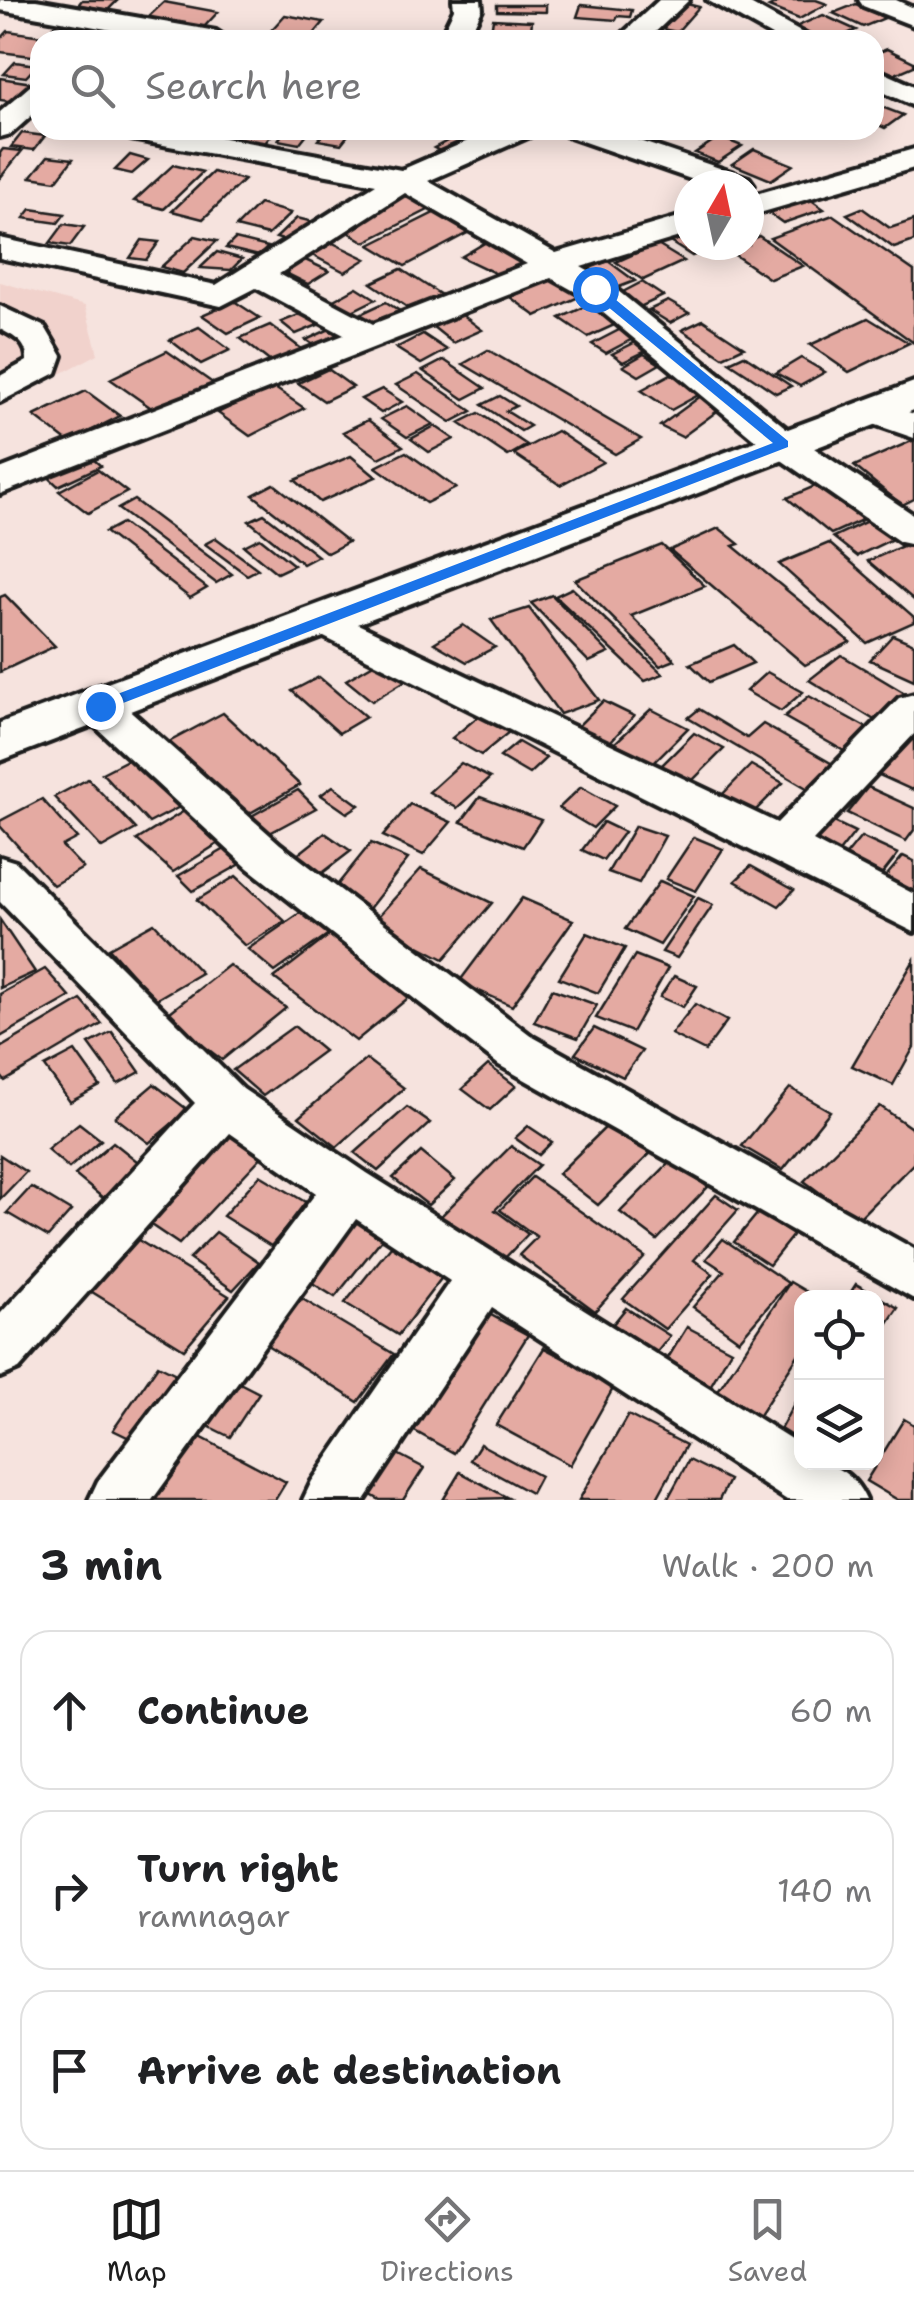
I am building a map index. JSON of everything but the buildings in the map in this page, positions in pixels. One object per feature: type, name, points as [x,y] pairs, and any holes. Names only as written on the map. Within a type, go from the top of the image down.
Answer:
[{"type":"main road","points":[[0,743],[783,444],[900,411]]},
{"type":"street","points":[[107,30],[140,0]]},
{"type":"street","points":[[458,30],[468,9],[467,0]]},
{"type":"street","points":[[641,30],[675,0]]},
{"type":"street","points":[[721,0],[780,30]]},
{"type":"street","points":[[872,0],[914,18]]},
{"type":"street","points":[[0,2],[102,30]]},
{"type":"street","points":[[884,82],[914,97]]},
{"type":"street","points":[[186,140],[404,180],[595,289],[783,444],[914,533]]},
{"type":"street","points":[[0,248],[221,296],[404,180],[496,140]]},
{"type":"street","points":[[607,140],[694,170]]},
{"type":"street","points":[[764,196],[914,158]]},
{"type":"street","points":[[0,482],[556,264],[674,229]]},
{"type":"street","points":[[255,274],[371,336]]},
{"type":"street","points":[[0,316],[38,336],[47,352],[44,366],[0,391]]},
{"type":"street","points":[[322,620],[783,845],[914,916]]},
{"type":"street","points":[[100,706],[264,856],[516,1051],[914,1276]]},
{"type":"street","points":[[783,845],[914,708]]},
{"type":"street","points":[[0,874],[226,1103],[349,1188],[836,1500]]},
{"type":"street","points":[[0,1352],[226,1103]]},
{"type":"street","points":[[118,1500],[349,1188]]},
{"type":"street","points":[[332,1500],[484,1274]]},
{"type":"shaded area","points":[[0,282],[85,306],[98,354],[0,406]]},
{"type":"route","points":[[100,706],[783,444],[595,289]]}]
